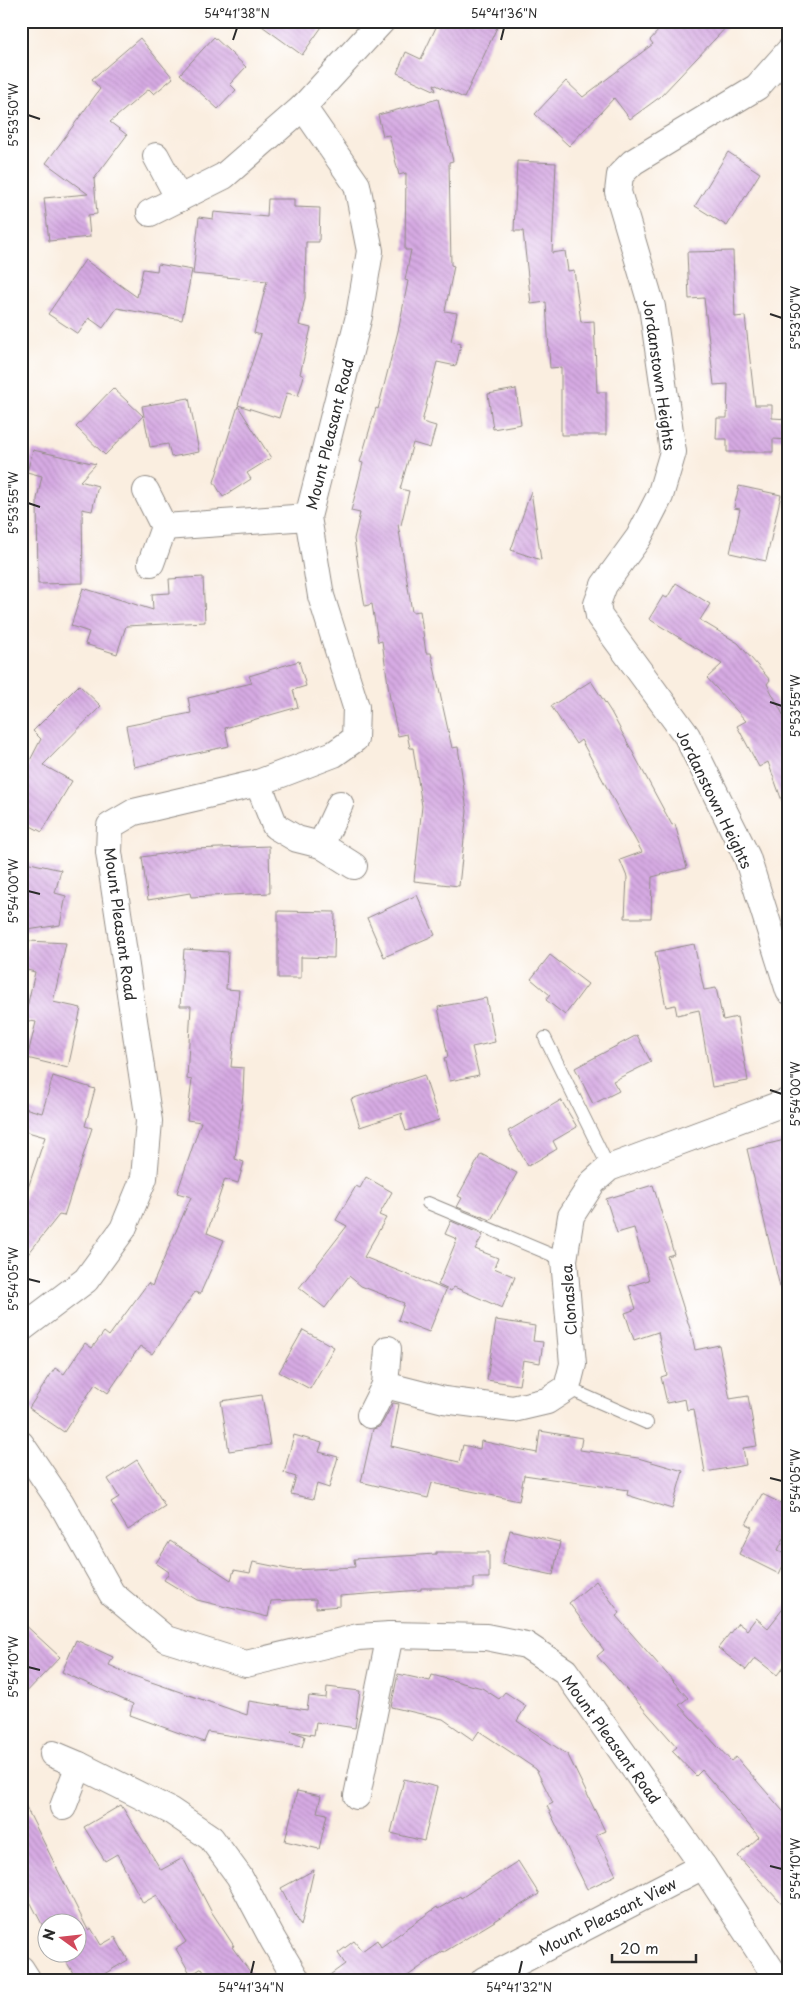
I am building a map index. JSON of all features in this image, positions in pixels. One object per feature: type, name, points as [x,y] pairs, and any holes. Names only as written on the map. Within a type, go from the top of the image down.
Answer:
[{"type":"street","points":[[150,213],[224,176],[303,107],[382,21]]},
{"type":"street","name":"Jordanstown Heights","points":[[789,51],[757,87],[632,162],[620,175],[618,192],[652,307],[674,452],[660,496],[639,537],[604,585],[597,604],[599,616],[686,736],[747,857],[789,991]]},
{"type":"street","name":"Mount Pleasant Road","points":[[21,1329],[86,1280],[123,1229],[144,1178],[150,1121],[109,852],[110,826],[134,812],[258,783],[334,754],[355,739],[356,707],[321,596],[308,517],[359,316],[370,251],[357,185],[303,107]]},
{"type":"street","points":[[156,156],[179,199]]},
{"type":"street","points":[[146,491],[164,527],[151,563]]},
{"type":"street","points":[[164,527],[308,517]]},
{"type":"street","points":[[258,783],[275,826],[297,839],[321,845],[354,866]]},
{"type":"street","points":[[321,845],[340,804]]},
{"type":"street","name":"Clonaslea","points":[[567,1388],[573,1364],[564,1260],[572,1216],[593,1182],[608,1168],[789,1101]]},
{"type":"street","points":[[370,1415],[385,1385],[388,1349]]},
{"type":"street","points":[[385,1385],[444,1400],[512,1409],[547,1400],[567,1388]]},
{"type":"street","name":"Mount Pleasant Road","points":[[21,1444],[60,1503],[112,1594],[166,1639],[246,1664],[358,1637],[390,1635],[486,1637],[526,1645],[565,1671],[703,1866],[778,1980]]},
{"type":"street","points":[[357,1796],[390,1635]]},
{"type":"street","points":[[52,1754],[79,1765],[171,1811],[210,1838],[239,1876],[297,1980]]},
{"type":"street","points":[[63,1807],[79,1765]]},
{"type":"street","name":"Mount Pleasant View","points":[[484,1980],[703,1866]]},
{"type":"street","points":[[21,1969],[28,1980]]},
{"type":"lane","points":[[546,1038],[608,1168]]},
{"type":"lane","points":[[428,1202],[564,1260]]},
{"type":"lane","points":[[567,1388],[647,1423]]},
{"type":"building","points":[[255,21],[326,21],[302,55]]},
{"type":"building","points":[[439,21],[500,21],[464,98],[434,84],[436,91],[397,73],[406,52],[421,59]]},
{"type":"building","points":[[667,21],[732,21],[660,97],[630,119],[614,98],[569,146],[535,114],[566,81],[583,97],[653,44],[650,40]]},
{"type":"building","points":[[214,37],[246,67],[230,84],[236,90],[218,109],[180,74]]},
{"type":"building","points":[[140,38],[173,78],[154,94],[149,89],[110,122],[127,135],[94,179],[97,214],[88,215],[90,237],[49,241],[44,198],[88,194],[46,163],[100,89],[92,79]]},
{"type":"building","points":[[438,99],[453,161],[449,162],[451,265],[454,266],[445,311],[457,313],[451,341],[461,344],[456,366],[437,362],[422,422],[436,426],[430,448],[413,443],[400,489],[409,491],[401,525],[398,524],[412,612],[420,611],[426,653],[431,653],[452,748],[458,747],[467,811],[459,886],[414,881],[422,806],[413,748],[410,748],[407,734],[398,736],[390,699],[382,641],[378,642],[372,604],[365,606],[360,578],[354,539],[360,513],[351,511],[363,463],[360,462],[376,408],[378,409],[399,327],[408,281],[405,280],[411,250],[405,250],[406,173],[399,175],[389,135],[383,136],[378,115]]},
{"type":"building","points":[[728,152],[760,173],[727,226],[695,206]]},
{"type":"building","points":[[517,161],[556,163],[552,253],[565,251],[568,271],[574,270],[581,322],[594,321],[597,392],[606,392],[606,435],[561,435],[561,367],[550,368],[546,302],[531,304],[523,231],[514,231]]},
{"type":"building","points":[[268,199],[294,199],[294,207],[320,208],[319,242],[306,242],[305,298],[299,325],[311,328],[300,374],[304,376],[298,396],[287,393],[279,418],[238,405],[261,335],[254,333],[267,281],[193,274],[199,217],[213,219],[214,212],[267,217]]},
{"type":"building","points":[[733,251],[735,317],[745,316],[755,405],[772,405],[772,418],[789,419],[789,440],[773,439],[773,452],[727,452],[727,439],[716,439],[717,418],[727,418],[728,384],[714,385],[704,298],[689,299],[687,252]]},
{"type":"building","points":[[85,260],[137,297],[143,269],[157,271],[158,264],[192,270],[182,320],[117,308],[103,328],[89,318],[78,334],[48,314]]},
{"type":"building","points":[[113,388],[143,416],[105,455],[76,427]]},
{"type":"building","points":[[516,389],[521,424],[493,429],[488,394]]},
{"type":"building","points":[[189,398],[199,452],[171,457],[168,444],[150,447],[142,406]]},
{"type":"building","points":[[238,406],[271,458],[247,473],[251,479],[223,497],[214,482]]},
{"type":"building","points":[[33,450],[96,464],[80,481],[98,486],[92,511],[82,509],[83,583],[38,584],[37,499],[42,476],[27,472]]},
{"type":"building","points":[[739,486],[781,495],[766,561],[730,553],[740,509],[734,508]]},
{"type":"building","points":[[531,491],[541,560],[511,550]]},
{"type":"building","points":[[203,577],[205,622],[126,626],[117,654],[85,644],[89,632],[71,626],[83,588],[153,610],[152,594],[170,593],[169,579]]},
{"type":"building","points":[[676,583],[710,604],[700,620],[738,643],[770,680],[767,684],[789,726],[789,812],[786,812],[768,762],[759,767],[737,726],[746,721],[707,678],[722,664],[649,619],[663,596],[667,598]]},
{"type":"building","points":[[299,661],[306,686],[293,690],[298,707],[225,728],[229,746],[134,767],[126,726],[191,713],[188,698],[252,683],[249,676]]},
{"type":"building","points":[[591,681],[611,712],[672,825],[675,824],[687,868],[652,877],[651,918],[625,918],[627,877],[620,860],[642,852],[581,740],[576,744],[551,706]]},
{"type":"building","points":[[79,685],[101,706],[43,765],[72,781],[42,832],[21,821],[21,778],[41,739],[33,731]]},
{"type":"building","points":[[269,846],[270,893],[191,897],[190,893],[148,900],[142,857],[195,849]]},
{"type":"building","points":[[21,861],[61,870],[55,893],[66,896],[60,925],[21,931]]},
{"type":"building","points":[[417,895],[435,935],[384,957],[367,918]]},
{"type":"building","points":[[278,911],[335,912],[334,958],[301,957],[301,978],[278,978]]},
{"type":"building","points":[[29,941],[66,943],[53,1002],[81,1008],[68,1068],[27,1058],[36,1022],[24,1020],[35,972],[23,969]]},
{"type":"building","points":[[694,944],[704,990],[716,988],[723,1020],[737,1017],[748,1081],[712,1087],[699,1010],[677,1015],[675,1005],[666,1007],[655,952]]},
{"type":"building","points":[[184,949],[228,952],[226,989],[239,990],[231,1067],[244,1068],[243,1094],[235,1159],[244,1162],[238,1183],[225,1179],[207,1233],[224,1240],[200,1294],[195,1292],[152,1354],[140,1346],[108,1393],[95,1384],[64,1432],[29,1408],[55,1368],[64,1374],[85,1343],[92,1348],[104,1332],[109,1336],[148,1283],[152,1286],[191,1197],[177,1193],[201,1122],[187,1120],[192,1080],[187,1079],[191,1006],[180,1006]]},
{"type":"building","points":[[550,955],[588,984],[565,1015],[546,1000],[550,995],[531,979]]},
{"type":"building","points":[[486,998],[495,1042],[472,1047],[479,1075],[450,1081],[444,1058],[448,1057],[438,1007]]},
{"type":"building","points":[[637,1035],[651,1062],[613,1081],[619,1091],[593,1104],[575,1068]]},
{"type":"building","points":[[424,1075],[439,1120],[406,1131],[401,1116],[403,1113],[360,1127],[351,1099]]},
{"type":"building","points":[[53,1076],[95,1089],[85,1126],[92,1128],[64,1216],[59,1215],[21,1263],[21,1209],[45,1137],[21,1130],[21,1107],[42,1113]]},
{"type":"building","points":[[561,1100],[577,1127],[553,1141],[557,1149],[528,1166],[508,1131]]},
{"type":"building","points":[[789,1139],[789,1286],[780,1287],[747,1149]]},
{"type":"building","points":[[481,1154],[517,1173],[491,1220],[457,1207],[462,1198],[458,1196]]},
{"type":"building","points":[[366,1177],[392,1192],[379,1215],[386,1218],[364,1257],[446,1290],[429,1332],[398,1320],[404,1303],[361,1286],[349,1276],[325,1308],[299,1288],[347,1226],[336,1220],[356,1186],[360,1188]]},
{"type":"building","points":[[653,1185],[674,1254],[667,1256],[695,1350],[719,1345],[730,1399],[748,1396],[757,1446],[743,1448],[746,1465],[705,1472],[694,1409],[687,1410],[685,1399],[667,1403],[661,1377],[667,1375],[658,1332],[634,1340],[625,1313],[636,1309],[629,1286],[649,1280],[634,1228],[617,1233],[606,1199]]},
{"type":"building","points":[[451,1221],[483,1235],[475,1249],[498,1258],[494,1268],[515,1277],[502,1308],[454,1287],[451,1291],[438,1285],[457,1239],[445,1234]]},
{"type":"building","points":[[496,1320],[535,1326],[533,1341],[543,1342],[540,1363],[523,1360],[519,1385],[487,1380]]},
{"type":"building","points":[[303,1330],[334,1347],[310,1389],[279,1372]]},
{"type":"building","points":[[262,1395],[270,1445],[229,1451],[221,1401]]},
{"type":"building","points":[[393,1403],[399,1404],[391,1446],[459,1462],[463,1445],[480,1449],[481,1441],[537,1453],[540,1431],[582,1438],[580,1450],[638,1458],[683,1471],[672,1509],[627,1495],[628,1490],[524,1475],[519,1501],[432,1483],[428,1498],[361,1482],[373,1429],[379,1427],[383,1422]]},
{"type":"building","points":[[294,1435],[322,1443],[319,1452],[338,1457],[329,1488],[317,1484],[313,1499],[291,1494],[296,1477],[284,1473]]},
{"type":"building","points":[[137,1460],[165,1506],[128,1530],[111,1502],[119,1497],[108,1479]]},
{"type":"building","points":[[762,1494],[789,1507],[789,1528],[778,1550],[788,1555],[779,1574],[739,1554],[752,1527],[746,1524]]},
{"type":"building","points":[[510,1530],[560,1542],[553,1575],[502,1564]]},
{"type":"building","points":[[170,1541],[231,1580],[234,1570],[250,1573],[253,1562],[292,1570],[355,1567],[354,1559],[436,1554],[436,1552],[489,1552],[489,1578],[474,1578],[474,1588],[421,1588],[421,1590],[340,1596],[340,1606],[316,1608],[316,1599],[271,1601],[268,1617],[197,1600],[164,1580],[169,1572],[156,1563]]},
{"type":"building","points":[[596,1581],[620,1613],[616,1616],[688,1698],[679,1705],[731,1761],[736,1757],[789,1818],[789,1912],[738,1856],[759,1837],[702,1770],[696,1776],[672,1751],[677,1747],[597,1656],[604,1650],[569,1603]]},
{"type":"building","points":[[789,1601],[789,1660],[777,1675],[755,1658],[746,1670],[718,1648],[738,1623],[747,1630],[756,1618],[768,1628]]},
{"type":"building","points":[[21,1621],[60,1657],[21,1698]]},
{"type":"building","points":[[76,1640],[113,1657],[109,1665],[131,1675],[247,1715],[249,1701],[307,1710],[309,1696],[326,1698],[327,1687],[360,1691],[355,1728],[316,1722],[314,1735],[291,1731],[305,1736],[302,1747],[208,1732],[204,1742],[130,1715],[133,1704],[62,1672]]},
{"type":"building","points":[[398,1674],[430,1681],[432,1675],[482,1688],[499,1699],[505,1692],[526,1706],[517,1721],[568,1755],[605,1831],[596,1835],[616,1875],[587,1889],[547,1806],[553,1803],[536,1769],[479,1731],[473,1740],[443,1719],[391,1707]]},
{"type":"building","points":[[404,1779],[437,1787],[424,1841],[391,1833]]},
{"type":"building","points":[[297,1791],[321,1796],[317,1812],[327,1814],[319,1849],[285,1841]]},
{"type":"building","points":[[21,1797],[80,1914],[38,1914],[38,1917],[21,1884]]},
{"type":"building","points":[[121,1805],[161,1870],[183,1858],[211,1911],[234,1946],[232,1947],[256,1980],[210,1980],[202,1968],[191,1975],[176,1949],[186,1942],[157,1895],[143,1903],[117,1854],[105,1861],[84,1827]]},
{"type":"building","points":[[518,1861],[539,1894],[443,1951],[402,1980],[323,1980],[345,1964],[338,1953],[354,1941],[362,1951],[377,1940],[381,1947],[437,1907],[438,1909],[460,1896],[461,1898]]},
{"type":"building","points":[[314,1870],[301,1926],[281,1888]]},
{"type":"building","points":[[91,1928],[101,1945],[115,1937],[128,1960],[94,1980],[77,1980],[68,1964],[88,1964],[88,1930]]}]
